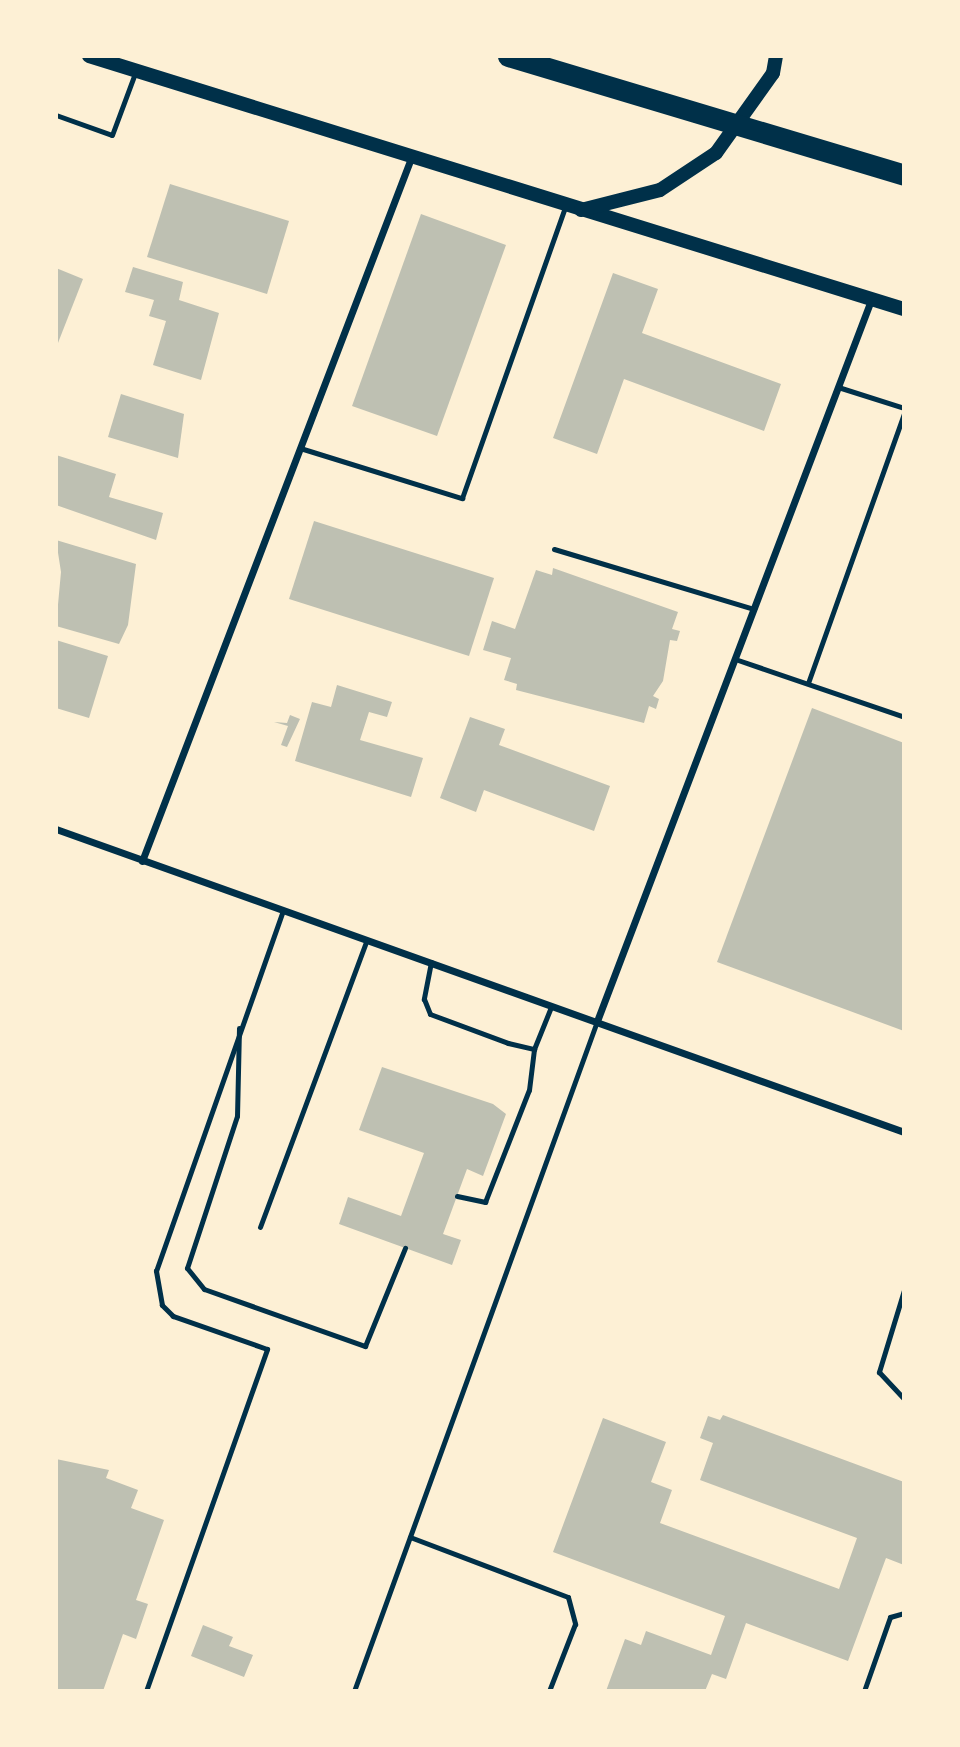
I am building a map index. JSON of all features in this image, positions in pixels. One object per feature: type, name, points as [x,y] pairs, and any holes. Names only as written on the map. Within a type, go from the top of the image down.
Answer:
[{"type":"highway","points":[[508,56],[904,175]]},
{"type":"main road","points":[[89,56],[904,309]]},
{"type":"main road","points":[[573,208],[660,190],[716,153],[773,73],[776,56]]},
{"type":"street","points":[[142,861],[411,158]]},
{"type":"street","points":[[597,1021],[871,300]]},
{"type":"street","points":[[56,829],[904,1132]]},
{"type":"lane","points":[[56,115],[112,135],[136,71]]},
{"type":"lane","points":[[300,448],[462,498],[573,208]]},
{"type":"lane","points":[[838,387],[904,408]]},
{"type":"lane","points":[[808,683],[904,414]]},
{"type":"lane","points":[[554,549],[754,609]]},
{"type":"lane","points":[[735,660],[904,717]]},
{"type":"lane","points":[[146,1691],[267,1349],[173,1317],[157,1289],[166,1229],[239,1022],[283,911]]},
{"type":"lane","points":[[260,1227],[367,940]]},
{"type":"lane","points":[[431,962],[424,999],[430,1014],[534,1049]]},
{"type":"lane","points":[[457,1196],[485,1202],[529,1090],[534,1049],[551,1007]]},
{"type":"lane","points":[[354,1691],[597,1021]]},
{"type":"lane","points":[[239,1022],[237,1116],[187,1268],[204,1289],[365,1346],[405,1248]]},
{"type":"lane","points":[[904,1290],[879,1372],[904,1399]]},
{"type":"lane","points":[[410,1537],[568,1597],[575,1624],[549,1691]]},
{"type":"lane","points":[[864,1691],[890,1617],[904,1613]]},
{"type":"building","points":[[170,184],[289,221],[267,294],[147,257]]},
{"type":"building","points":[[421,214],[506,245],[437,436],[352,406]]},
{"type":"building","points":[[133,267],[183,282],[179,300],[219,313],[201,380],[153,365],[166,321],[149,316],[154,300],[125,292]]},
{"type":"building","points":[[56,268],[83,279],[56,348]]},
{"type":"building","points":[[613,273],[658,289],[642,333],[781,384],[764,431],[624,379],[597,454],[553,438]]},
{"type":"building","points":[[121,394],[184,414],[178,458],[108,437]]},
{"type":"building","points":[[56,455],[116,474],[109,497],[163,513],[156,540],[56,505]]},
{"type":"building","points":[[314,521],[494,578],[469,656],[289,599]]},
{"type":"building","points":[[56,540],[136,564],[128,625],[119,644],[56,626],[61,572]]},
{"type":"building","points":[[553,568],[678,612],[672,629],[680,631],[677,641],[670,640],[663,681],[653,696],[659,699],[656,709],[649,706],[644,723],[516,690],[517,684],[504,680],[511,658],[483,650],[492,621],[515,629],[536,570],[552,575]]},
{"type":"building","points":[[56,640],[108,656],[89,718],[56,708]]},
{"type":"building","points":[[337,685],[392,702],[387,717],[369,712],[360,740],[423,758],[411,797],[295,761],[312,702],[331,707]]},
{"type":"building","points":[[812,708],[904,743],[904,1031],[717,962]]},
{"type":"building","points":[[290,715],[300,719],[287,747],[281,745],[288,726],[274,722],[287,723]]},
{"type":"building","points":[[470,717],[505,729],[499,745],[610,786],[594,831],[484,790],[476,812],[440,798]]},
{"type":"building","points":[[382,1067],[493,1104],[506,1114],[483,1176],[467,1169],[443,1234],[461,1240],[452,1265],[339,1224],[348,1197],[401,1216],[424,1153],[359,1130]]},
{"type":"building","points":[[723,1415],[904,1482],[904,1565],[886,1558],[848,1661],[746,1623],[726,1679],[712,1674],[705,1691],[606,1691],[625,1639],[641,1645],[646,1631],[711,1655],[725,1616],[553,1552],[603,1418],[666,1442],[651,1482],[672,1490],[660,1523],[839,1589],[857,1538],[700,1480],[713,1443],[700,1438],[708,1416],[720,1420]]},
{"type":"building","points":[[56,1459],[109,1470],[106,1478],[138,1490],[131,1508],[164,1520],[136,1600],[148,1604],[136,1639],[123,1634],[103,1691],[56,1691]]},
{"type":"building","points":[[203,1625],[233,1637],[229,1646],[253,1655],[244,1677],[191,1656]]}]
